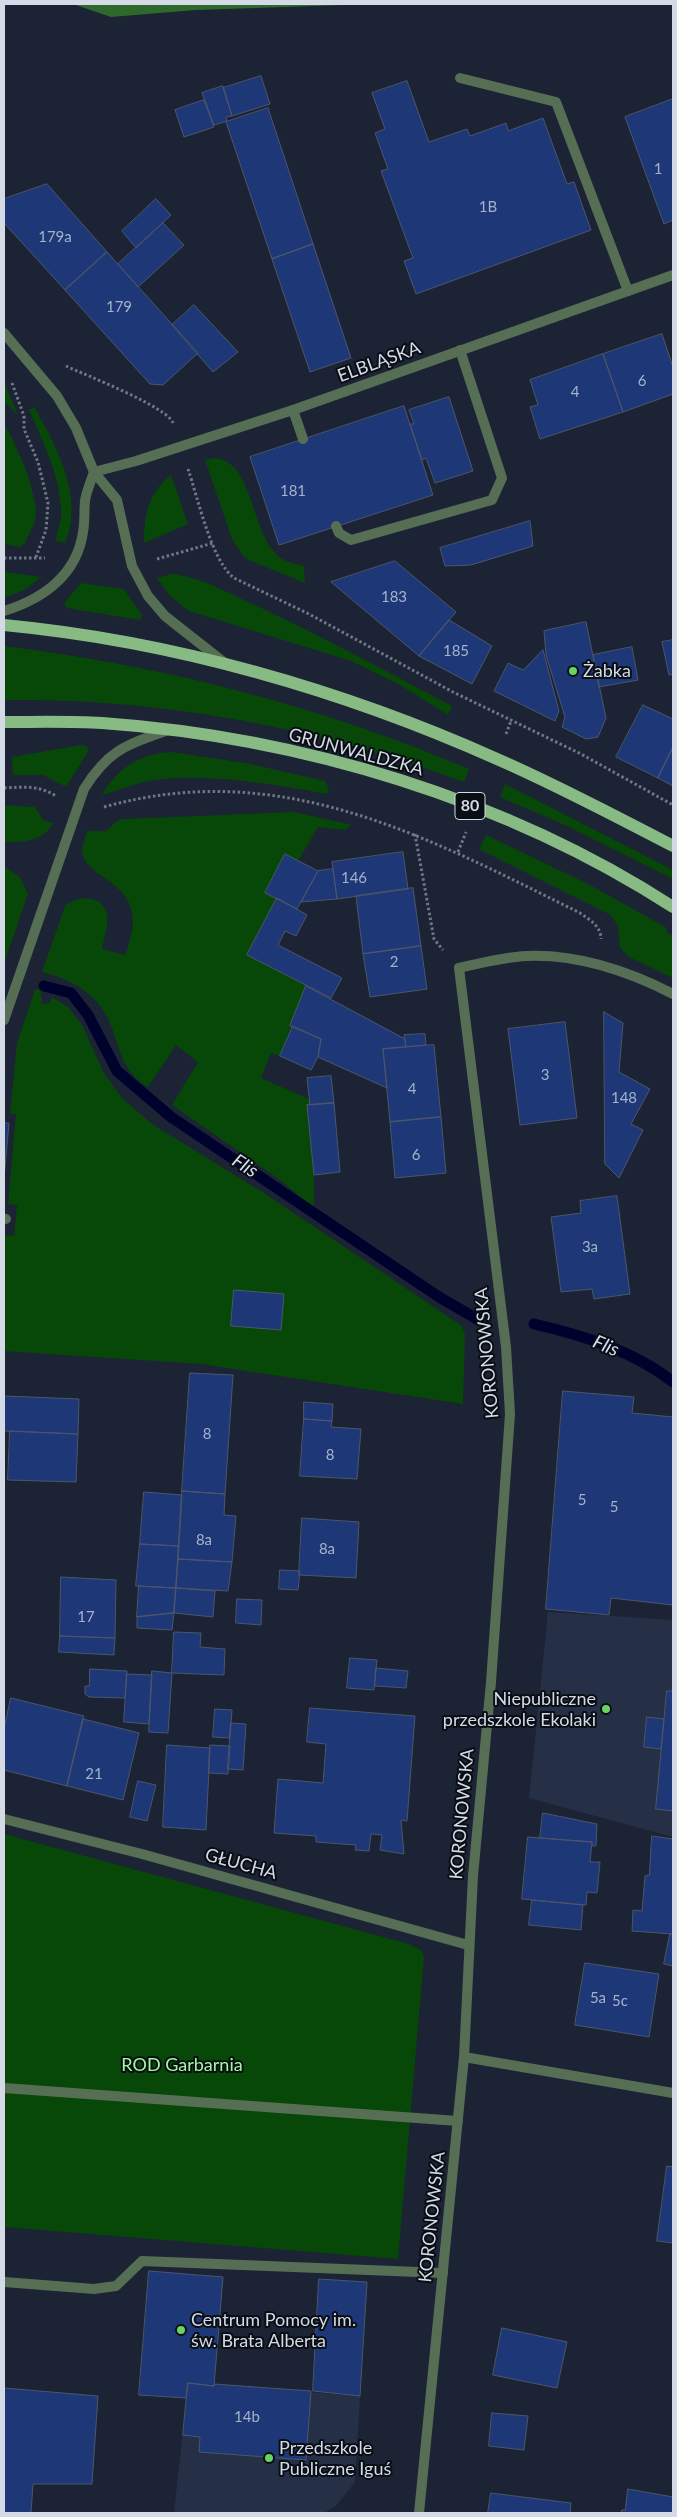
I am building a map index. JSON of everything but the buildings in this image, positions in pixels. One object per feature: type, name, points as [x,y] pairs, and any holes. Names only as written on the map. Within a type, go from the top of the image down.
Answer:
[{"type":"main road","points":[[4,625],[128,644],[228,665],[331,695],[439,734],[524,771],[673,846]]},
{"type":"main road","name":"GRUNWALDZKA","points":[[4,722],[102,723],[169,730],[251,743],[360,769],[445,796],[557,844],[604,867],[673,907]]},
{"type":"street","points":[[460,78],[556,102],[628,291]]},
{"type":"street","name":"ELBLĄSKA","points":[[94,472],[136,461],[293,410],[673,275]]},
{"type":"street","points":[[4,333],[57,396],[76,428],[94,472],[117,500],[132,566],[148,596],[165,616],[228,665]]},
{"type":"street","points":[[336,526],[339,533],[351,540],[492,500],[502,478],[460,350]]},
{"type":"street","points":[[293,410],[304,439]]},
{"type":"street","points":[[4,611],[21,606],[40,596],[57,584],[73,563],[78,553],[83,532],[85,500],[94,472]]},
{"type":"street","points":[[4,1020],[84,789],[100,766],[124,746],[169,730]]},
{"type":"street","name":"KORONOWSKA","points":[[418,2513],[464,2057],[468,1945],[510,1414],[506,1347],[459,968],[526,956],[584,961],[627,973],[673,994]]},
{"type":"street","name":"GŁUCHA","points":[[4,1818],[142,1854],[468,1945]]},
{"type":"street","points":[[464,2057],[673,2093]]},
{"type":"street","points":[[4,2088],[458,2121]]},
{"type":"street","points":[[4,2282],[94,2289],[116,2286],[142,2261],[443,2273]]},
{"type":"path","points":[[8,374],[24,416],[24,429],[38,462],[48,503],[46,530],[36,557]]},
{"type":"path","points":[[86,375],[152,405],[170,416],[174,427]]},
{"type":"path","points":[[187,465],[220,564],[234,578],[309,614],[453,692],[581,754],[673,805]]},
{"type":"path","points":[[148,562],[212,543]]},
{"type":"path","points":[[4,558],[36,557],[50,559]]},
{"type":"path","points":[[503,740],[511,721]]},
{"type":"path","points":[[4,788],[29,786],[41,788],[62,800]]},
{"type":"path","points":[[96,809],[162,793],[221,792],[252,793],[316,804],[368,817],[458,852],[580,913],[597,926],[601,932],[600,944]]},
{"type":"path","points":[[458,852],[468,826]]},
{"type":"path","points":[[415,834],[434,938]]},
{"type":"shaded area","name":"Niepubliczne przedszkole Ekolaki","points":[[548,1612],[673,1620],[673,1837],[529,1798]]},
{"type":"shaded area","name":"Przedszkole Publiczne Iguś","points":[[188,2383],[360,2396],[355,2482],[336,2506],[324,2513],[174,2513]]},
{"type":"green space","points":[[73,4],[374,4],[196,10],[111,17]]},
{"type":"green space","points":[[4,382],[18,415],[4,401]]},
{"type":"green space","points":[[34,407],[59,455],[70,490],[72,508],[70,526],[65,543],[56,541],[61,518],[58,484],[45,446],[29,410]]},
{"type":"green space","points":[[4,424],[27,472],[36,506],[35,521],[25,543],[19,547],[4,544]]},
{"type":"green space","points":[[214,458],[228,462],[238,472],[245,485],[263,534],[271,548],[282,559],[304,566],[305,583],[243,556],[232,539],[205,460]]},
{"type":"green space","points":[[171,475],[188,524],[144,543],[146,514],[152,497]]},
{"type":"green space","points":[[4,572],[41,577],[26,589],[4,598]]},
{"type":"green space","points":[[171,574],[182,575],[213,586],[328,641],[452,706],[448,715],[400,685],[351,661],[189,611],[170,596],[157,578]]},
{"type":"green space","points":[[81,583],[124,589],[142,615],[140,620],[67,608],[64,603]]},
{"type":"green space","points":[[4,646],[64,654],[123,665],[241,691],[356,726],[413,746],[469,769],[464,782],[352,746],[295,731],[179,711],[121,704],[4,700]]},
{"type":"green space","points":[[81,745],[87,746],[88,752],[66,787],[43,775],[13,775],[12,757]]},
{"type":"green space","points":[[171,752],[246,763],[325,781],[329,789],[327,794],[241,781],[175,778],[147,781],[102,795],[115,777],[130,764],[149,756]]},
{"type":"green space","points":[[505,784],[673,870],[673,879],[567,826],[500,797]]},
{"type":"green space","points":[[4,805],[35,807],[43,820],[53,823],[44,834],[32,840],[4,842]]},
{"type":"green space","points":[[294,812],[352,825],[345,830],[318,827],[298,861],[285,854],[265,892],[277,898],[247,955],[306,986],[280,1056],[271,1053],[261,1078],[309,1099],[310,1105],[307,1105],[314,1175],[314,1208],[280,1180],[172,1105],[198,1062],[176,1045],[148,1087],[139,1081],[127,1067],[105,1013],[91,996],[63,979],[42,972],[65,906],[82,898],[89,898],[100,903],[107,914],[107,927],[102,949],[126,955],[133,924],[131,909],[126,897],[118,888],[85,860],[82,848],[87,831],[106,831],[118,820],[124,819]]},
{"type":"green space","points":[[486,835],[590,885],[667,928],[667,933],[673,936],[673,978],[629,957],[620,948],[618,925],[609,914],[479,849]]},
{"type":"green space","points":[[4,866],[20,877],[28,894],[4,963]]},
{"type":"green space","points":[[41,989],[42,1004],[50,1003],[52,997],[68,1007],[82,1025],[104,1073],[122,1098],[152,1124],[267,1195],[462,1326],[465,1335],[463,1404],[201,1364],[4,1351],[4,1235],[14,1236],[17,1205],[8,1204],[16,1114],[10,1114],[17,1043],[35,990]]},
{"type":"green space","name":"ROD Garbarnia","points":[[4,1834],[409,1944],[422,1951],[424,1957],[398,2259],[4,2227]]},
{"type":"waterway","name":"Flis","points":[[44,986],[71,993],[88,1015],[117,1071],[171,1117],[439,1297],[477,1319]]},
{"type":"waterway","name":"Flis","points":[[534,1324],[607,1345],[642,1361],[673,1382]]},
{"type":"place","name":"Żabka","points":[[573,671]]},
{"type":"place","name":"Niepubliczne przedszkole Ekolaki","points":[[606,1709]]},
{"type":"place","name":"Centrum Pomocy im. św. Brata Alberta","points":[[181,2330]]},
{"type":"place","name":"Przedszkole Publiczne Iguś","points":[[269,2458]]}]
